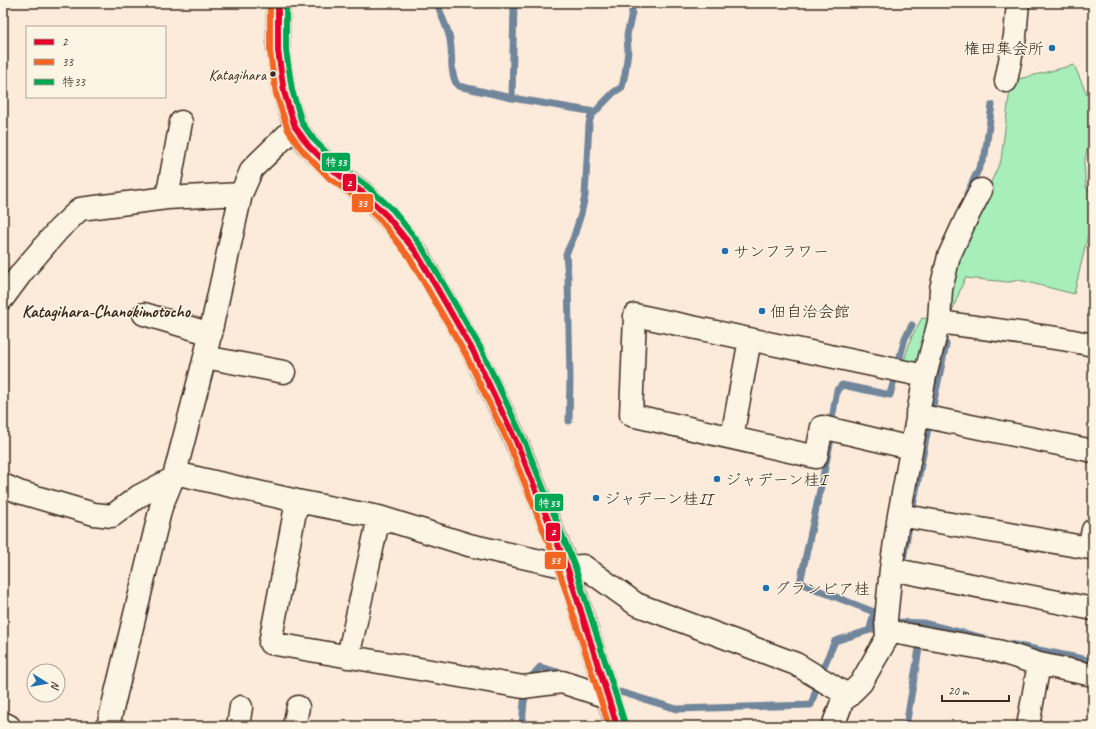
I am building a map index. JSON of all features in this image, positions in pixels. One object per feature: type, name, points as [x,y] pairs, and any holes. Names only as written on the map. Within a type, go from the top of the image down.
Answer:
[{"type":"street","points":[[278,3],[278,51],[284,92],[295,127],[308,145],[335,172],[363,193],[387,216],[416,252],[473,351],[516,441],[567,567],[617,726]]},
{"type":"street","points":[[1006,81],[1015,36],[1018,3]]},
{"type":"street","points":[[167,198],[181,122]]},
{"type":"street","points":[[108,726],[161,507],[173,476],[205,357],[241,194],[252,169],[295,127]]},
{"type":"street","points":[[832,726],[842,702],[861,683],[887,638],[886,625],[891,569],[899,515],[917,416],[939,322],[941,289],[949,256],[981,190]]},
{"type":"street","points":[[3,298],[58,230],[80,209],[167,198],[241,194]]},
{"type":"street","points":[[144,314],[210,334]]},
{"type":"street","points":[[911,448],[822,427],[816,457],[631,415],[635,315],[926,376]]},
{"type":"street","points":[[939,322],[1093,345]]},
{"type":"street","points":[[732,437],[750,339]]},
{"type":"street","points":[[205,357],[284,372]]},
{"type":"street","points":[[917,416],[1093,451]]},
{"type":"street","points":[[3,485],[19,492],[87,512],[112,516],[139,496],[173,476],[379,517],[469,545],[567,567],[583,566],[636,604],[796,664],[849,696]]},
{"type":"street","points":[[297,501],[270,644],[528,687],[562,682],[608,697]]},
{"type":"street","points":[[899,515],[1090,548],[1093,530]]},
{"type":"street","points":[[348,657],[379,517]]},
{"type":"street","points":[[891,569],[1093,609]]},
{"type":"street","points":[[886,625],[998,651],[1039,664],[1093,675]]},
{"type":"street","points":[[1028,726],[1039,664]]},
{"type":"street","points":[[3,723],[10,726]]},
{"type":"green space","points":[[1074,65],[1093,108],[1093,124],[1084,164],[1086,187],[1093,192],[1093,214],[1074,294],[1019,280],[1009,282],[965,278],[952,311],[948,288],[1001,160],[1011,81]]},
{"type":"green space","points":[[922,318],[929,319],[920,369],[902,366],[912,336]]},
{"type":"waterway","points":[[438,3],[449,35],[453,76],[458,86],[512,98],[595,112]]},
{"type":"waterway","points":[[512,98],[514,3]]},
{"type":"waterway","points":[[569,421],[570,380],[568,277],[566,254],[573,239],[585,196],[589,124],[591,116],[613,93],[622,87],[628,51],[627,35],[632,13],[632,3]]},
{"type":"waterway","points":[[967,194],[985,155],[992,105]]},
{"type":"waterway","points":[[870,629],[874,612],[800,583],[830,444],[831,425],[837,390],[842,385],[890,395],[905,338],[912,325]]},
{"type":"waterway","points":[[932,410],[946,344]]},
{"type":"waterway","points":[[912,511],[928,428]]},
{"type":"waterway","points":[[903,559],[909,526]]},
{"type":"waterway","points":[[620,692],[677,709],[811,705],[823,668],[835,641],[896,622],[923,623],[983,638]]},
{"type":"waterway","points":[[906,726],[920,643]]},
{"type":"waterway","points":[[1009,644],[1093,661]]},
{"type":"waterway","points":[[522,726],[524,702],[532,676],[540,667],[565,674]]},
{"type":"transit line","name":"33","points":[[270,3],[270,52],[276,94],[288,130],[302,150],[329,178],[358,199],[381,221],[409,257],[466,355],[509,444],[559,570],[609,726]]},
{"type":"transit line","name":"2","points":[[278,3],[278,51],[284,92],[295,127],[308,145],[335,172],[363,193],[387,216],[416,252],[473,351],[516,441],[567,567],[617,726]]},
{"type":"transit line","name":"特33","points":[[286,3],[286,50],[292,90],[302,123],[314,140],[340,166],[368,187],[393,210],[422,247],[480,347],[523,438],[574,564],[625,724]]},
{"type":"place","name":"権田集会所","points":[[1052,48]]},
{"type":"place","name":"Katagihara","points":[[273,74]]},
{"type":"place","name":"サンフラワー","points":[[725,251]]},
{"type":"place","name":"佃自治会館","points":[[762,311]]},
{"type":"place","name":"ジャデーン桂I","points":[[717,479]]},
{"type":"place","name":"ジャデーン桂II","points":[[596,498]]},
{"type":"place","name":"グランビア桂","points":[[766,588]]},
{"type":"district","name":"Katagihara-Chanokimotocho","points":[[106,311]]}]
